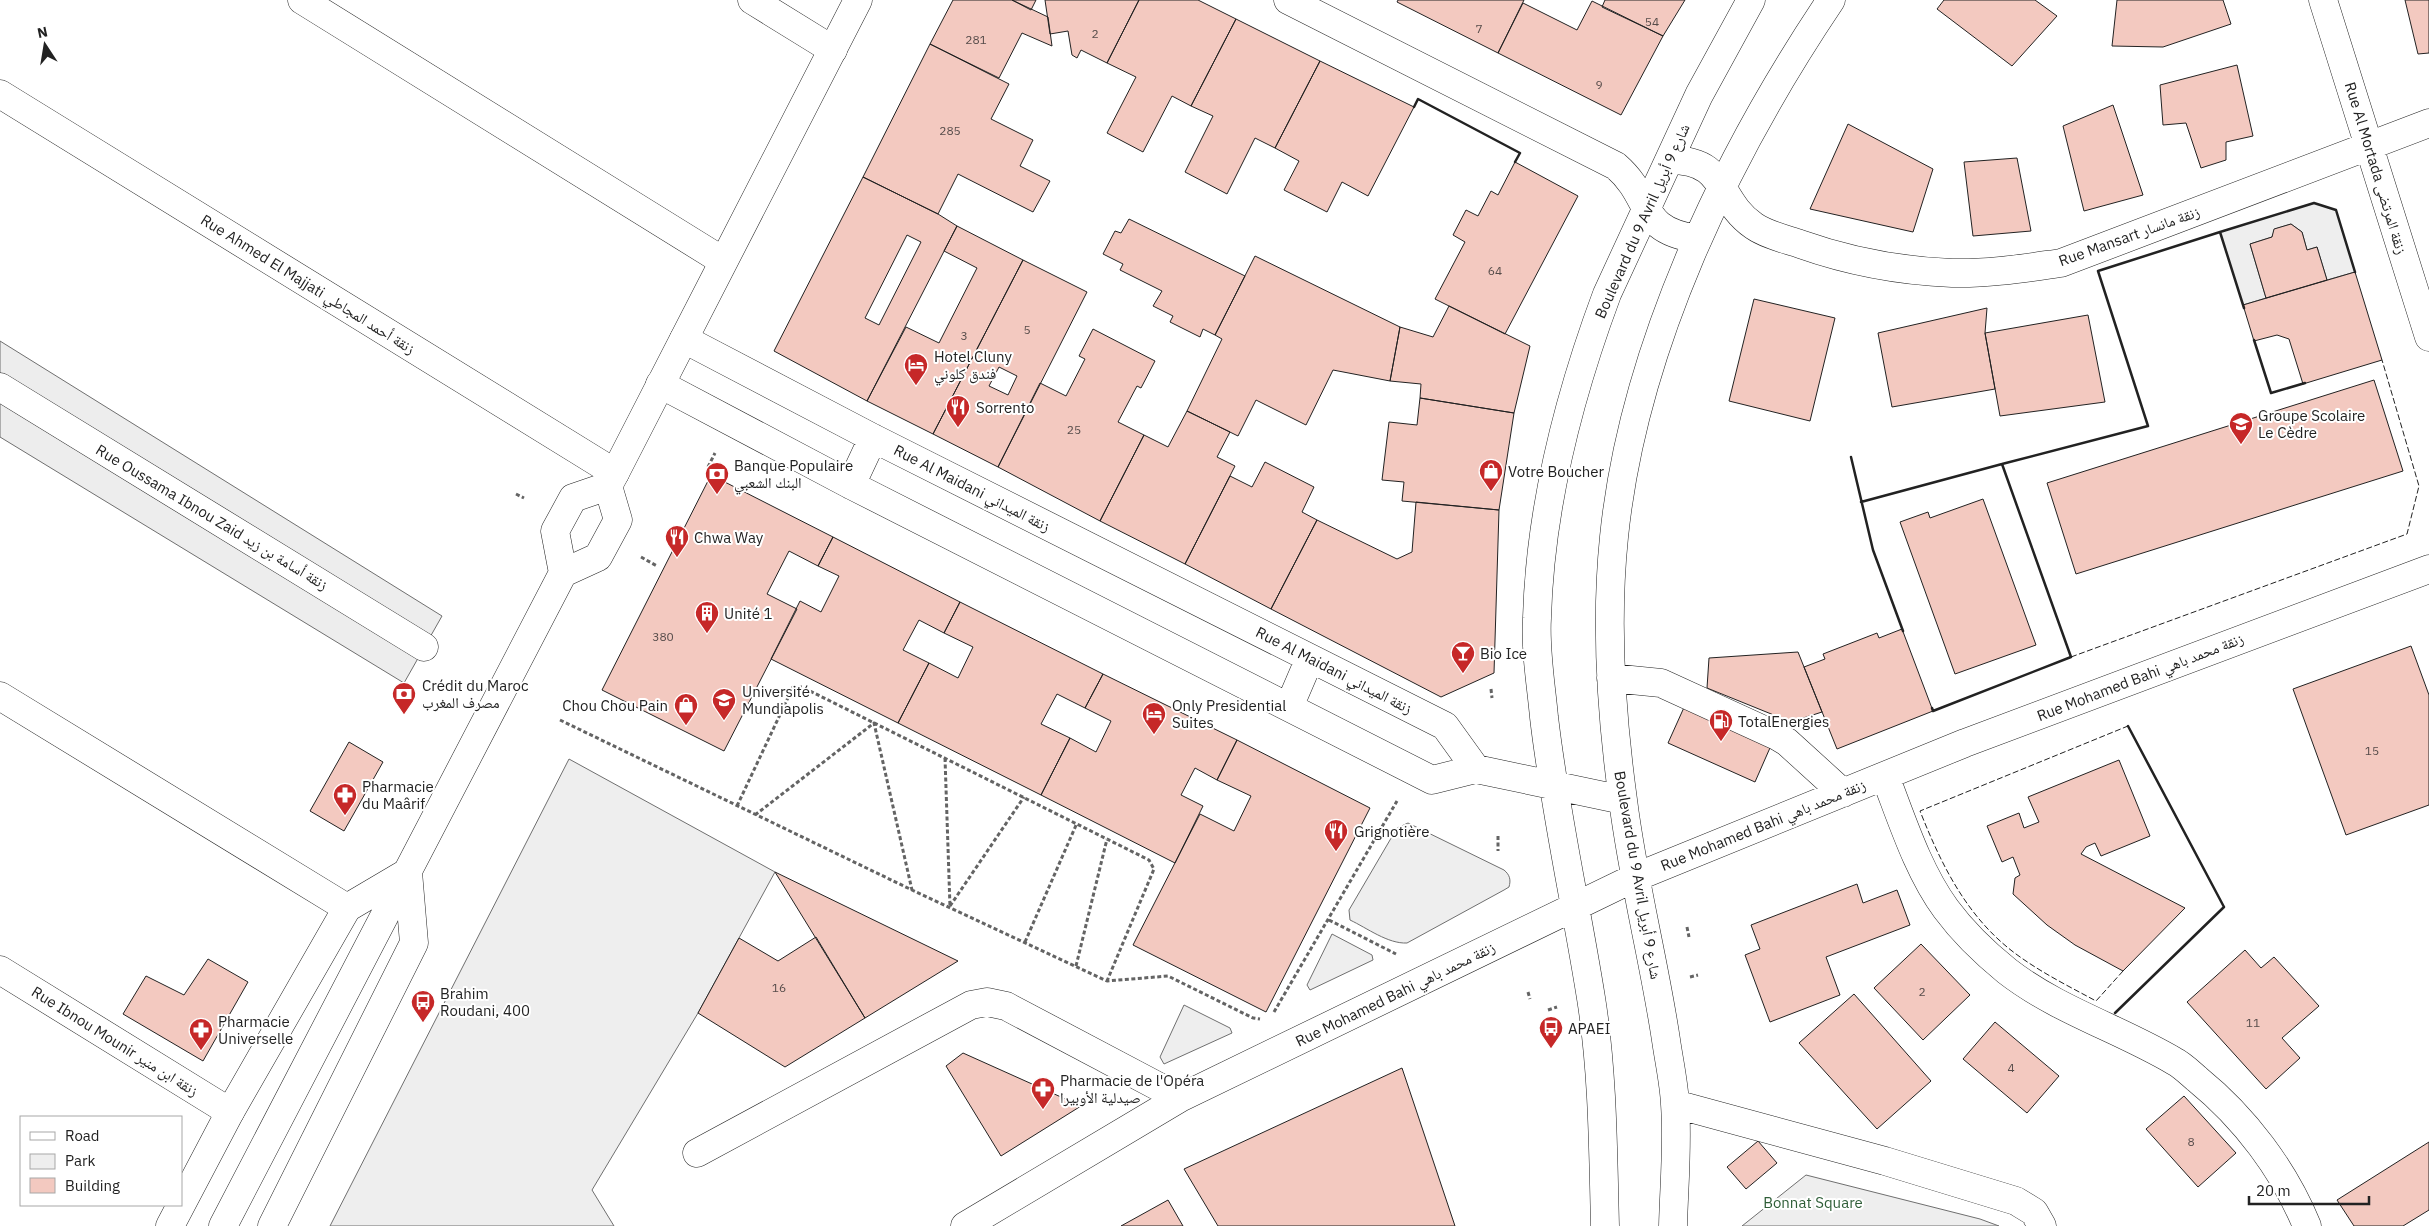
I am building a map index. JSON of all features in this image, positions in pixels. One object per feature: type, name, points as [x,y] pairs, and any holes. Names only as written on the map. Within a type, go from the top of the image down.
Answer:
[{"type":"street","points":[[302,0],[724,261]]},
{"type":"street","points":[[752,0],[833,50]]},
{"type":"street","points":[[223,1226],[563,573],[598,556],[618,520],[612,480],[858,0]]},
{"type":"street","points":[[1288,0],[1616,166],[1635,187],[1646,212],[1656,224],[1669,232],[1698,239]]},
{"type":"street","name":"Boulevard du 9 Avril شارع 9 أبريل","points":[[1605,1226],[1603,1113],[1593,1009],[1552,786],[1538,663],[1536,620],[1543,543],[1569,415],[1595,326],[1611,285],[1699,95],[1751,0]]},
{"type":"street","name":"Boulevard du 9 Avril شارع 9 أبريل","points":[[1673,1226],[1675,1104],[1657,985],[1623,800],[1611,678],[1611,578],[1614,535],[1631,434],[1668,315],[1698,239],[1722,187],[1774,90],[1831,0]]},
{"type":"street","name":"Rue Al Mortada زنقة المرتضى","points":[[2323,0],[2429,337]]},
{"type":"street","name":"Rue Ahmed El Majjati زنقة أحمد المجاطي","points":[[0,94],[612,480]]},
{"type":"street","name":"Rue Mansart زنقة مانسار","points":[[1670,160],[1686,160],[1700,164],[1712,173],[1732,203],[1754,226],[1815,250],[1903,269],[1952,273],[2007,270],[2069,260],[2429,123]]},
{"type":"street","name":"Rue Al Maidani زنقة الميداني","points":[[684,339],[873,438],[1445,726],[1476,769]]},
{"type":"street","points":[[660,384],[851,485],[1432,780],[1476,769],[1623,800]]},
{"type":"street","name":"Rue Oussama Ibnou Zaid زنقة أسامة بن زيد","points":[[0,387],[424,647]]},
{"type":"street","points":[[851,485],[873,438]]},
{"type":"street","points":[[563,573],[556,531],[574,498],[612,480]]},
{"type":"street","name":"Rue Mohamed Bahi زنقة محمد باهي","points":[[976,1222],[1180,1098],[1636,877],[1965,743],[2429,569]]},
{"type":"street","points":[[1289,707],[1310,658]]},
{"type":"street","points":[[1611,678],[1661,683],[1777,736],[1787,742],[1843,793]]},
{"type":"street","points":[[0,696],[347,908]]},
{"type":"street","points":[[1885,776],[1915,854],[1946,909],[1980,946],[2008,971],[2040,993],[2175,1061],[2204,1085],[2231,1109],[2257,1141],[2282,1177],[2307,1226]]},
{"type":"street","points":[[182,1203],[230,1112],[347,908],[408,872]]},
{"type":"street","points":[[272,1226],[414,943],[408,872]]},
{"type":"street","name":"Rue Ibnou Mounir زنقة ابن منير","points":[[0,970],[230,1112]]},
{"type":"street","points":[[697,1153],[971,1005],[987,1002],[1006,1006],[1180,1098]]},
{"type":"street","points":[[1675,1104],[1885,1161],[2016,1201],[2034,1212],[2042,1226]]},
{"type":"street","points":[[170,1226],[181,1206]]},
{"type":"path","points":[[708,467],[719,446]]},
{"type":"path","points":[[516,494],[524,498]]},
{"type":"path","points":[[641,557],[657,566]]},
{"type":"path","points":[[737,806],[793,687],[802,686],[1149,860],[1154,869],[1107,981]]},
{"type":"path","points":[[1491,689],[1492,698]]},
{"type":"path","points":[[560,720],[912,890],[1107,981],[1168,976],[1253,1018],[1269,1020],[1397,801]]},
{"type":"path","points":[[755,815],[874,723]]},
{"type":"path","points":[[874,723],[912,890]]},
{"type":"path","points":[[945,758],[950,907]]},
{"type":"path","points":[[950,907],[1024,797]]},
{"type":"path","points":[[1025,942],[1077,823]]},
{"type":"path","points":[[1498,836],[1498,851]]},
{"type":"path","points":[[1076,966],[1108,839]]},
{"type":"path","points":[[1329,920],[1398,955]]},
{"type":"path","points":[[1687,927],[1689,937]]},
{"type":"path","points":[[1528,992],[1530,999]]},
{"type":"path","points":[[1548,1010],[1558,1007]]},
{"type":"green space","points":[[2314,203],[2336,210],[2355,272],[2327,280],[2317,247],[2307,250],[2302,232],[2291,224],[2275,229],[2272,237],[2250,244],[2266,298],[2243,305],[2220,232]]},
{"type":"green space","points":[[569,759],[775,872],[698,1013],[592,1190],[614,1226],[330,1226]]},
{"type":"green space","points":[[1408,823],[1504,870],[1510,878],[1510,882],[1509,887],[1504,890],[1407,943],[1400,943],[1378,935],[1350,920],[1349,910],[1397,828]]},
{"type":"green space","points":[[1332,934],[1372,955],[1373,960],[1310,990],[1307,985]]},
{"type":"green space","points":[[1184,1005],[1230,1028],[1232,1033],[1164,1064],[1160,1057]]},
{"type":"green space","name":"Bonnat Square","points":[[1806,1175],[1980,1219],[1999,1226],[1742,1226]]},
{"type":"shaded area","points":[[0,341],[442,616],[404,683],[0,437]]},
{"type":"building","points":[[953,0],[1012,0],[1048,17],[1052,46],[1022,33],[999,78],[930,44]]},
{"type":"building","points":[[1012,0],[1036,0],[1031,10]]},
{"type":"building","points":[[1045,0],[1139,0],[1107,63],[1081,50],[1077,58],[1072,55],[1068,31],[1050,34]]},
{"type":"building","points":[[1139,0],[1198,0],[1236,19],[1191,106],[1172,96],[1143,152],[1107,133],[1136,77],[1107,63]]},
{"type":"building","points":[[1398,0],[1524,0],[1498,53],[1397,2]]},
{"type":"building","points":[[1605,0],[1685,0],[1663,36],[1602,7]]},
{"type":"building","points":[[1944,0],[2035,0],[2057,16],[2012,66],[1937,9]]},
{"type":"building","points":[[2117,0],[2223,0],[2231,24],[2163,47],[2112,46]]},
{"type":"building","points":[[2405,0],[2429,0],[2429,53],[2418,54]]},
{"type":"building","points":[[1592,1],[1663,36],[1621,115],[1498,53],[1523,3],[1577,30]]},
{"type":"building","points":[[1236,19],[1320,61],[1275,148],[1255,138],[1227,194],[1185,172],[1213,116],[1191,106]]},
{"type":"building","points":[[930,44],[1009,84],[991,119],[1033,140],[1020,166],[1050,181],[1033,212],[958,174],[938,214],[863,177]]},
{"type":"building","points":[[1320,61],[1414,107],[1368,196],[1342,182],[1327,212],[1284,190],[1299,161],[1275,148]]},
{"type":"building","points":[[2237,65],[2253,136],[2226,142],[2226,160],[2201,168],[2186,123],[2163,125],[2160,85]]},
{"type":"building","points":[[2113,105],[2143,195],[2084,211],[2063,126]]},
{"type":"building","points":[[1848,124],[1933,169],[1913,232],[1810,209]]},
{"type":"building","points":[[2017,158],[2031,231],[1973,236],[1964,162]]},
{"type":"building","points":[[1515,162],[1578,196],[1505,334],[1435,299],[1465,242],[1453,235],[1466,210],[1478,216],[1491,191],[1498,195]]},
{"type":"building","points":[[863,177],[938,214],[957,226],[867,401],[774,351]],"holes":[[[907,235],[921,242],[879,325],[865,318]]]},
{"type":"building","points":[[1129,219],[1245,276],[1215,335],[1203,329],[1200,337],[1170,322],[1173,316],[1153,306],[1162,291],[1120,270],[1123,264],[1103,254],[1115,231],[1121,233]]},
{"type":"building","points":[[2291,224],[2302,232],[2307,250],[2317,247],[2327,280],[2266,298],[2250,244],[2272,237],[2274,229]]},
{"type":"building","points":[[957,226],[1023,260],[933,434],[867,401],[906,327],[939,343],[977,268],[944,251]]},
{"type":"building","points":[[1255,256],[1400,327],[1390,381],[1333,370],[1306,425],[1256,400],[1238,436],[1187,411],[1222,339],[1215,335]]},
{"type":"building","points":[[1023,260],[1087,292],[998,467],[933,434]],"holes":[[[999,367],[1017,376],[1008,395],[989,386]]]},
{"type":"building","points":[[2355,272],[2382,360],[2303,384],[2289,339],[2277,335],[2254,341],[2243,305]]},
{"type":"building","points":[[1754,299],[1835,318],[1810,421],[1729,401]]},
{"type":"building","points":[[1449,306],[1530,346],[1514,413],[1420,398],[1421,384],[1390,381],[1400,327],[1433,337]]},
{"type":"building","points":[[1987,308],[1985,333],[1995,389],[1892,407],[1878,333]]},
{"type":"building","points":[[2088,315],[2105,402],[2000,416],[1985,333]]},
{"type":"building","points":[[1093,329],[1155,361],[1141,388],[1137,386],[1118,422],[1144,435],[1100,521],[998,467],[1040,383],[1066,396],[1085,359],[1079,356]]},
{"type":"building","points":[[2374,380],[2403,471],[2076,574],[2047,483]]},
{"type":"building","points":[[1420,398],[1514,413],[1499,510],[1402,501],[1404,482],[1382,480],[1389,422],[1417,425]]},
{"type":"building","points":[[1187,411],[1230,432],[1217,457],[1235,466],[1185,564],[1100,521],[1144,435],[1168,447]]},
{"type":"building","points":[[1265,462],[1314,487],[1302,512],[1317,520],[1271,609],[1185,564],[1230,476],[1252,487]]},
{"type":"building","name":"Unité 1","points":[[711,475],[833,537],[818,566],[789,551],[767,594],[797,609],[724,751],[602,690]]},
{"type":"building","points":[[1983,499],[2036,645],[1955,674],[1900,522],[1928,512],[1930,518]]},
{"type":"building","points":[[1416,502],[1499,510],[1494,673],[1441,697],[1271,609],[1317,520],[1397,559],[1412,552]]},
{"type":"building","points":[[833,537],[960,602],[944,633],[919,620],[903,650],[929,663],[898,723],[771,659],[800,601],[821,612],[839,576],[818,566]]},
{"type":"building","points":[[960,602],[1103,674],[1085,708],[1057,694],[1041,724],[1070,738],[1041,795],[898,723],[929,663],[958,678],[973,647],[944,633]]},
{"type":"building","points":[[1902,629],[1933,711],[1837,749],[1804,667],[1825,659],[1823,654],[1877,633],[1879,638]]},
{"type":"building","points":[[2411,646],[2429,695],[2429,805],[2346,835],[2293,689]]},
{"type":"building","points":[[1798,652],[1822,712],[1791,722],[1707,688],[1709,658]]},
{"type":"building","points":[[1103,674],[1237,740],[1217,780],[1195,768],[1181,795],[1203,806],[1175,863],[1041,795],[1070,738],[1096,752],[1111,721],[1085,708]]},
{"type":"building","points":[[1686,703],[1773,741],[1755,782],[1668,743]]},
{"type":"building","points":[[1237,740],[1370,808],[1266,1012],[1133,945],[1200,814],[1234,831],[1251,796],[1217,780]]},
{"type":"building","points":[[349,742],[383,762],[344,831],[310,811]]},
{"type":"building","points":[[2119,760],[2150,836],[2101,856],[2095,843],[2086,847],[2081,854],[2185,908],[2123,971],[2075,945],[2047,925],[2013,894],[2015,878],[2020,875],[2013,857],[2002,862],[1987,826],[2019,813],[2024,828],[2039,822],[2028,797]]},
{"type":"building","points":[[775,872],[958,961],[865,1018]]},
{"type":"building","points":[[1857,884],[1863,903],[1897,890],[1910,925],[1826,957],[1840,995],[1770,1022],[1745,955],[1760,949],[1751,925]]},
{"type":"building","points":[[816,937],[865,1018],[785,1067],[698,1013],[739,938],[778,961]]},
{"type":"building","points":[[1921,944],[1970,995],[1923,1040],[1874,988]]},
{"type":"building","points":[[2245,950],[2261,968],[2274,957],[2319,1006],[2282,1038],[2300,1058],[2266,1089],[2187,1002]]},
{"type":"building","points":[[208,959],[248,982],[203,1061],[123,1014],[146,976],[184,995]]},
{"type":"building","points":[[1854,994],[1931,1081],[1877,1129],[1799,1043]]},
{"type":"building","points":[[1995,1022],[2059,1076],[2027,1113],[1963,1059]]},
{"type":"building","points":[[963,1053],[1081,1106],[1001,1156],[946,1066]]},
{"type":"building","points":[[1402,1068],[1455,1226],[1218,1226],[1184,1169]]},
{"type":"building","points":[[2184,1096],[2236,1153],[2198,1187],[2146,1129]]},
{"type":"building","points":[[1758,1141],[1777,1163],[1746,1189],[1727,1167]]},
{"type":"building","points":[[2429,1142],[2429,1210],[2403,1226],[2354,1226],[2337,1200]]},
{"type":"building","points":[[1168,1200],[1183,1226],[1121,1226]]},
{"type":"fence","points":[[2071,657],[2407,534],[2419,486],[2382,360]]},
{"type":"fence","points":[[2123,971],[2096,1001],[2059,981],[2004,945],[1973,912],[1960,893],[1938,854],[1920,811],[2128,726]]},
{"type":"wall","points":[[1414,107],[1418,99],[1520,153],[1515,162]]},
{"type":"wall","points":[[2220,232],[2314,203],[2336,210],[2355,272]]},
{"type":"wall","points":[[1932,708],[1933,711],[2071,657],[2002,464],[2148,426],[2098,271],[2220,232],[2244,308]]},
{"type":"wall","points":[[2254,340],[2271,393],[2305,383]]},
{"type":"wall","points":[[1851,457],[1873,550],[1903,631]]},
{"type":"wall","points":[[1861,502],[2002,464]]},
{"type":"wall","points":[[2115,1013],[2224,907],[2128,726]]},
{"type":"place","name":"Hotel Cluny فندق كلوني","points":[[916,386]]},
{"type":"place","name":"Sorrento","points":[[958,428]]},
{"type":"place","name":"Groupe Scolaire Le Cèdre","points":[[2241,445]]},
{"type":"place","name":"Votre Boucher","points":[[1491,492]]},
{"type":"place","name":"Banque Populaire البنك الشعبي","points":[[717,495]]},
{"type":"place","name":"Chwa Way","points":[[677,558]]},
{"type":"place","name":"Unité 1","points":[[707,634]]},
{"type":"place","name":"Bio Ice","points":[[1463,674]]},
{"type":"place","name":"Crédit du Maroc مصرف المغرب","points":[[404,715]]},
{"type":"place","name":"Université Mundiapolis","points":[[724,721]]},
{"type":"place","name":"Chou Chou Pain","points":[[686,726]]},
{"type":"place","name":"Only Presidential Suites","points":[[1154,735]]},
{"type":"place","name":"TotalEnergies","points":[[1721,742]]},
{"type":"place","name":"Pharmacie du Maârif","points":[[345,816]]},
{"type":"place","name":"Grignotière","points":[[1336,852]]},
{"type":"place","name":"Brahim Roudani, 400","points":[[423,1023]]},
{"type":"place","name":"APAEI","points":[[1551,1049]]},
{"type":"place","name":"Pharmacie Universelle","points":[[201,1051]]},
{"type":"place","name":"Pharmacie de l'Opéra صيدلية الأوبيرا","points":[[1043,1110]]}]
